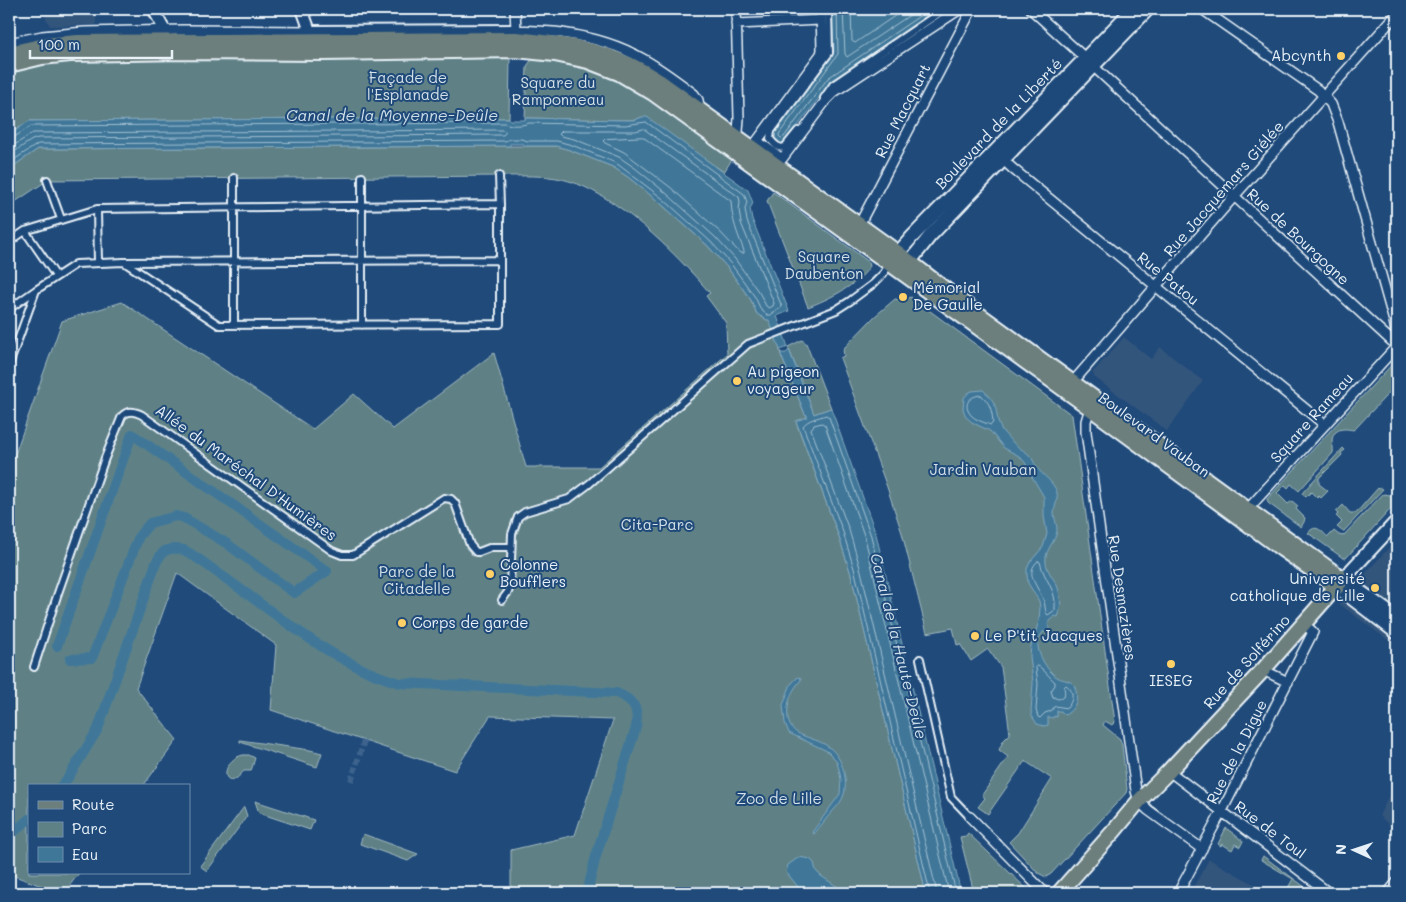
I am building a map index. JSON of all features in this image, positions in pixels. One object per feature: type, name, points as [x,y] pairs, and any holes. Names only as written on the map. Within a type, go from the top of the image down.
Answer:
[{"type":"main road","name":"Boulevard de la Liberté","points":[[1089,62],[1133,9]]},
{"type":"main road","name":"Boulevard de la Liberté","points":[[894,258],[912,237],[998,155],[1089,62],[1148,9]]},
{"type":"main road","points":[[516,40],[588,61],[619,73],[653,93],[779,183],[894,258]]},
{"type":"main road","points":[[9,53],[54,43],[171,41],[516,40],[571,45],[623,62],[652,76],[859,225],[894,258]]},
{"type":"main road","points":[[9,65],[32,58],[171,41]]},
{"type":"main road","name":"Boulevard de la Liberté","points":[[910,262],[998,155]]},
{"type":"main road","name":"Boulevard Vauban","points":[[894,258],[910,262],[1072,383],[1092,403],[1247,510],[1340,583],[1397,633]]},
{"type":"main road","name":"Boulevard Vauban","points":[[894,258],[1092,403],[1282,549],[1397,618]]},
{"type":"main road","name":"Rue de Solférino","points":[[1059,893],[1139,802],[1263,670],[1397,522]]},
{"type":"main road","name":"Rue de Solférino","points":[[1050,893],[1118,818],[1139,802]]},
{"type":"street","points":[[153,9],[171,41]]},
{"type":"street","points":[[302,9],[310,31]]},
{"type":"street","points":[[9,43],[42,36],[65,34],[171,41],[310,31],[516,40],[516,9]]},
{"type":"street","points":[[736,9],[739,118],[734,145],[736,153]]},
{"type":"street","points":[[821,9],[825,20],[828,56],[770,133],[770,139],[779,148],[786,147],[833,85],[945,9]]},
{"type":"street","points":[[828,9],[821,54],[756,141],[782,159],[827,98],[834,92],[960,9]]},
{"type":"street","name":"Rue Macquart","points":[[859,225],[972,9]]},
{"type":"street","name":"Rue de Bourgogne","points":[[1031,9],[1397,345]]},
{"type":"street","points":[[1202,9],[1324,96],[1332,104],[1397,336]]},
{"type":"street","name":"Rue Jacquemars Giélée","points":[[1072,383],[1397,14]]},
{"type":"street","points":[[736,24],[825,20]]},
{"type":"street","name":"Rue Patou","points":[[998,155],[1325,425]]},
{"type":"street","points":[[124,262],[219,326],[500,324],[499,176]]},
{"type":"street","points":[[362,177],[362,324]]},
{"type":"street","points":[[234,178],[234,326]]},
{"type":"street","points":[[48,180],[61,219]]},
{"type":"street","points":[[9,242],[25,231],[97,209],[500,204]]},
{"type":"street","points":[[97,209],[98,262]]},
{"type":"street","points":[[25,231],[56,276]]},
{"type":"street","points":[[502,600],[510,586],[512,534],[518,518],[525,512],[569,499],[748,344],[836,310],[879,278],[894,258]]},
{"type":"street","points":[[9,309],[76,264],[98,262],[500,260]]},
{"type":"street","points":[[9,365],[36,290]]},
{"type":"street","name":"Square Rameau","points":[[1247,510],[1397,345]]},
{"type":"street","name":"Rue Desmazières","points":[[1092,403],[1086,421],[1086,432],[1134,781],[1139,802]]},
{"type":"street","name":"Allée du Maréchal D'Humières","points":[[34,667],[111,441],[124,413],[136,412],[142,415],[332,551],[342,555],[353,555],[444,498],[451,499],[455,503],[470,545],[476,552],[492,547],[512,546]]},
{"type":"street","name":"Rue de la Digue","points":[[1178,893],[1202,850],[1313,632],[1304,624]]},
{"type":"street","points":[[920,659],[951,797],[1045,893]]},
{"type":"street","points":[[1263,670],[1288,682]]},
{"type":"street","name":"Rue de Toul","points":[[1169,771],[1329,893]]},
{"type":"street","points":[[1139,802],[1202,850]]},
{"type":"street","points":[[1388,893],[1397,882]]},
{"type":"shaded area","points":[[41,9],[96,9],[96,25],[50,26]]},
{"type":"shaded area","points":[[1124,337],[1151,359],[1160,347],[1203,381],[1167,431],[1094,377],[1093,372]]},
{"type":"shaded area","name":"Université catholique de Lille","points":[[1397,539],[1397,647],[1339,604]]},
{"type":"shaded area","points":[[1397,781],[1397,832],[1379,816]]},
{"type":"shaded area","points":[[1209,859],[1261,888],[1258,893],[1190,893]]},
{"type":"green space","name":"Façade de l'Esplanade","points":[[509,56],[509,118],[29,121],[9,135],[9,69],[61,58]]},
{"type":"green space","name":"Square du Ramponneau","points":[[533,58],[560,62],[598,72],[630,84],[733,158],[724,172],[642,117],[635,120],[525,118],[527,66]]},
{"type":"green space","name":"Parc de la Citadelle","points":[[556,146],[613,167],[659,202],[707,245],[727,267],[751,300],[757,314],[767,320],[773,318],[781,355],[805,414],[807,414],[807,417],[796,422],[851,574],[926,893],[511,893],[511,850],[575,835],[613,720],[490,716],[455,771],[271,710],[276,645],[177,573],[136,688],[177,740],[144,784],[28,784],[28,874],[78,874],[64,893],[61,893],[9,874],[9,471],[62,321],[122,302],[313,429],[354,394],[393,429],[494,353],[526,467],[599,467],[727,354],[726,323],[706,296],[710,293],[696,277],[662,242],[623,210],[582,186],[562,179],[541,176],[519,176],[48,180],[9,206],[9,169],[38,149]]},
{"type":"green space","name":"Square Daubenton","points":[[773,192],[869,262],[870,266],[865,273],[842,291],[808,307],[767,201]]},
{"type":"green space","name":"Jardin Vauban","points":[[911,297],[1072,415],[1115,722],[1112,725],[1105,721],[1103,725],[1120,739],[1127,789],[1126,793],[1051,874],[1046,877],[1038,873],[1009,842],[1018,833],[1052,779],[1025,761],[988,814],[978,807],[985,798],[982,795],[1008,757],[999,750],[1003,741],[1010,734],[1001,667],[988,649],[971,661],[960,644],[957,645],[953,628],[927,633],[902,533],[840,358],[844,356],[843,349],[874,317],[895,299],[901,300]]},
{"type":"green space","points":[[802,340],[806,343],[831,408],[814,414],[788,347]]},
{"type":"green space","points":[[1397,359],[1397,384],[1356,428],[1353,430],[1340,430],[1335,433],[1332,440],[1333,453],[1299,491],[1291,484],[1288,488],[1285,485],[1277,493],[1288,504],[1292,501],[1298,506],[1296,509],[1305,518],[1301,527],[1268,503],[1267,499]]},
{"type":"green space","points":[[1343,448],[1345,450],[1341,453],[1342,455],[1319,478],[1319,484],[1328,491],[1321,498],[1319,496],[1317,498],[1311,492],[1306,497],[1302,494],[1303,492]]},
{"type":"green space","points":[[1378,488],[1383,489],[1344,531],[1337,527],[1342,522],[1336,516],[1338,514],[1336,512],[1343,505],[1350,513],[1356,513]]},
{"type":"green space","points":[[1397,493],[1397,502],[1346,558],[1343,558],[1308,533],[1316,528],[1328,537],[1334,531],[1343,536],[1383,494]]},
{"type":"green space","points":[[240,740],[322,753],[317,767],[240,742]]},
{"type":"green space","points":[[243,755],[255,758],[251,771],[244,771],[238,778],[230,780],[226,775],[228,766],[237,757]]},
{"type":"green space","points":[[255,801],[314,820],[310,830],[259,813]]},
{"type":"green space","points":[[244,807],[247,816],[207,871],[200,866]]},
{"type":"green space","points":[[1226,828],[1243,841],[1240,847],[1235,844],[1232,850],[1222,844],[1221,846],[1218,844]]},
{"type":"green space","points":[[968,833],[1030,892],[974,893],[960,837],[966,836]]},
{"type":"green space","points":[[363,834],[418,854],[408,861],[360,844]]},
{"type":"green space","points":[[1263,856],[1313,893],[1285,893],[1293,879],[1261,860]]},
{"type":"water","points":[[832,9],[939,9],[831,82],[784,144],[781,144],[773,138],[773,133],[834,52]]},
{"type":"water","points":[[647,117],[748,190],[753,203],[750,209],[752,219],[789,311],[777,316],[788,347],[780,350],[769,320],[757,314],[751,300],[727,267],[707,245],[659,202],[613,167],[556,146],[510,144],[510,146],[38,149],[9,169],[9,135],[29,121],[509,118],[510,120],[525,120],[525,118],[635,120]]},
{"type":"water","name":"Canal de la Haute-Deûle","points":[[789,350],[814,414],[831,408],[876,534],[961,893],[926,893],[851,574],[796,421],[807,417],[807,415],[781,355],[781,353],[786,353]]},
{"type":"water","points":[[983,390],[993,402],[1000,428],[1014,444],[1032,458],[1057,493],[1054,512],[1057,532],[1047,552],[1046,563],[1059,591],[1060,609],[1058,617],[1054,616],[1048,624],[1050,632],[1043,632],[1039,638],[1038,648],[1042,660],[1053,674],[1074,685],[1077,698],[1069,712],[1065,715],[1061,711],[1057,711],[1057,717],[1048,717],[1048,725],[1044,726],[1037,724],[1031,711],[1033,683],[1030,656],[1031,646],[1039,621],[1040,607],[1039,601],[1028,583],[1027,569],[1030,562],[1043,547],[1047,534],[1044,516],[1044,497],[1023,460],[1004,448],[990,431],[973,423],[966,417],[963,409],[964,398],[972,391]]},
{"type":"water","points":[[798,677],[801,680],[792,692],[788,707],[790,726],[801,735],[823,743],[835,752],[844,771],[845,778],[845,791],[842,800],[814,834],[812,832],[840,794],[841,779],[836,760],[827,751],[789,733],[785,723],[783,705],[791,684]]},
{"type":"water","points":[[799,857],[810,859],[821,876],[847,893],[822,890],[816,893],[803,893],[786,872],[788,865]]},
{"type":"waterway","points":[[57,646],[132,434],[327,571],[294,593],[226,543],[184,518],[176,516],[150,523],[139,536],[92,658],[70,659]]},
{"type":"waterway","points":[[63,784],[98,729],[156,563],[167,550],[184,550],[201,560],[332,653],[354,665],[400,683],[616,693],[631,702],[636,710],[636,727],[596,856],[587,893]]},
{"type":"waterway","points":[[9,836],[28,820]]},
{"type":"tunnel","points":[[351,781],[364,741]]},
{"type":"place","name":"Abcynth","points":[[1341,56]]},
{"type":"place","name":"Mémorial De Gaulle","points":[[903,297]]},
{"type":"place","name":"Au pigeon voyageur","points":[[737,381]]},
{"type":"place","name":"Colonne Boufflers","points":[[490,574]]},
{"type":"place","name":"Université catholique de Lille","points":[[1375,588]]},
{"type":"place","name":"Corps de garde","points":[[402,623]]},
{"type":"place","name":"Le P'tit Jacques","points":[[975,636]]},
{"type":"place","name":"IESEG","points":[[1171,664]]},
{"type":"water label","name":"Canal de la Moyenne-Deûle","points":[[392,115]]},
{"type":"park label","name":"Cita-Parc","points":[[657,525]]},
{"type":"park label","name":"Zoo de Lille","points":[[779,799]]}]
